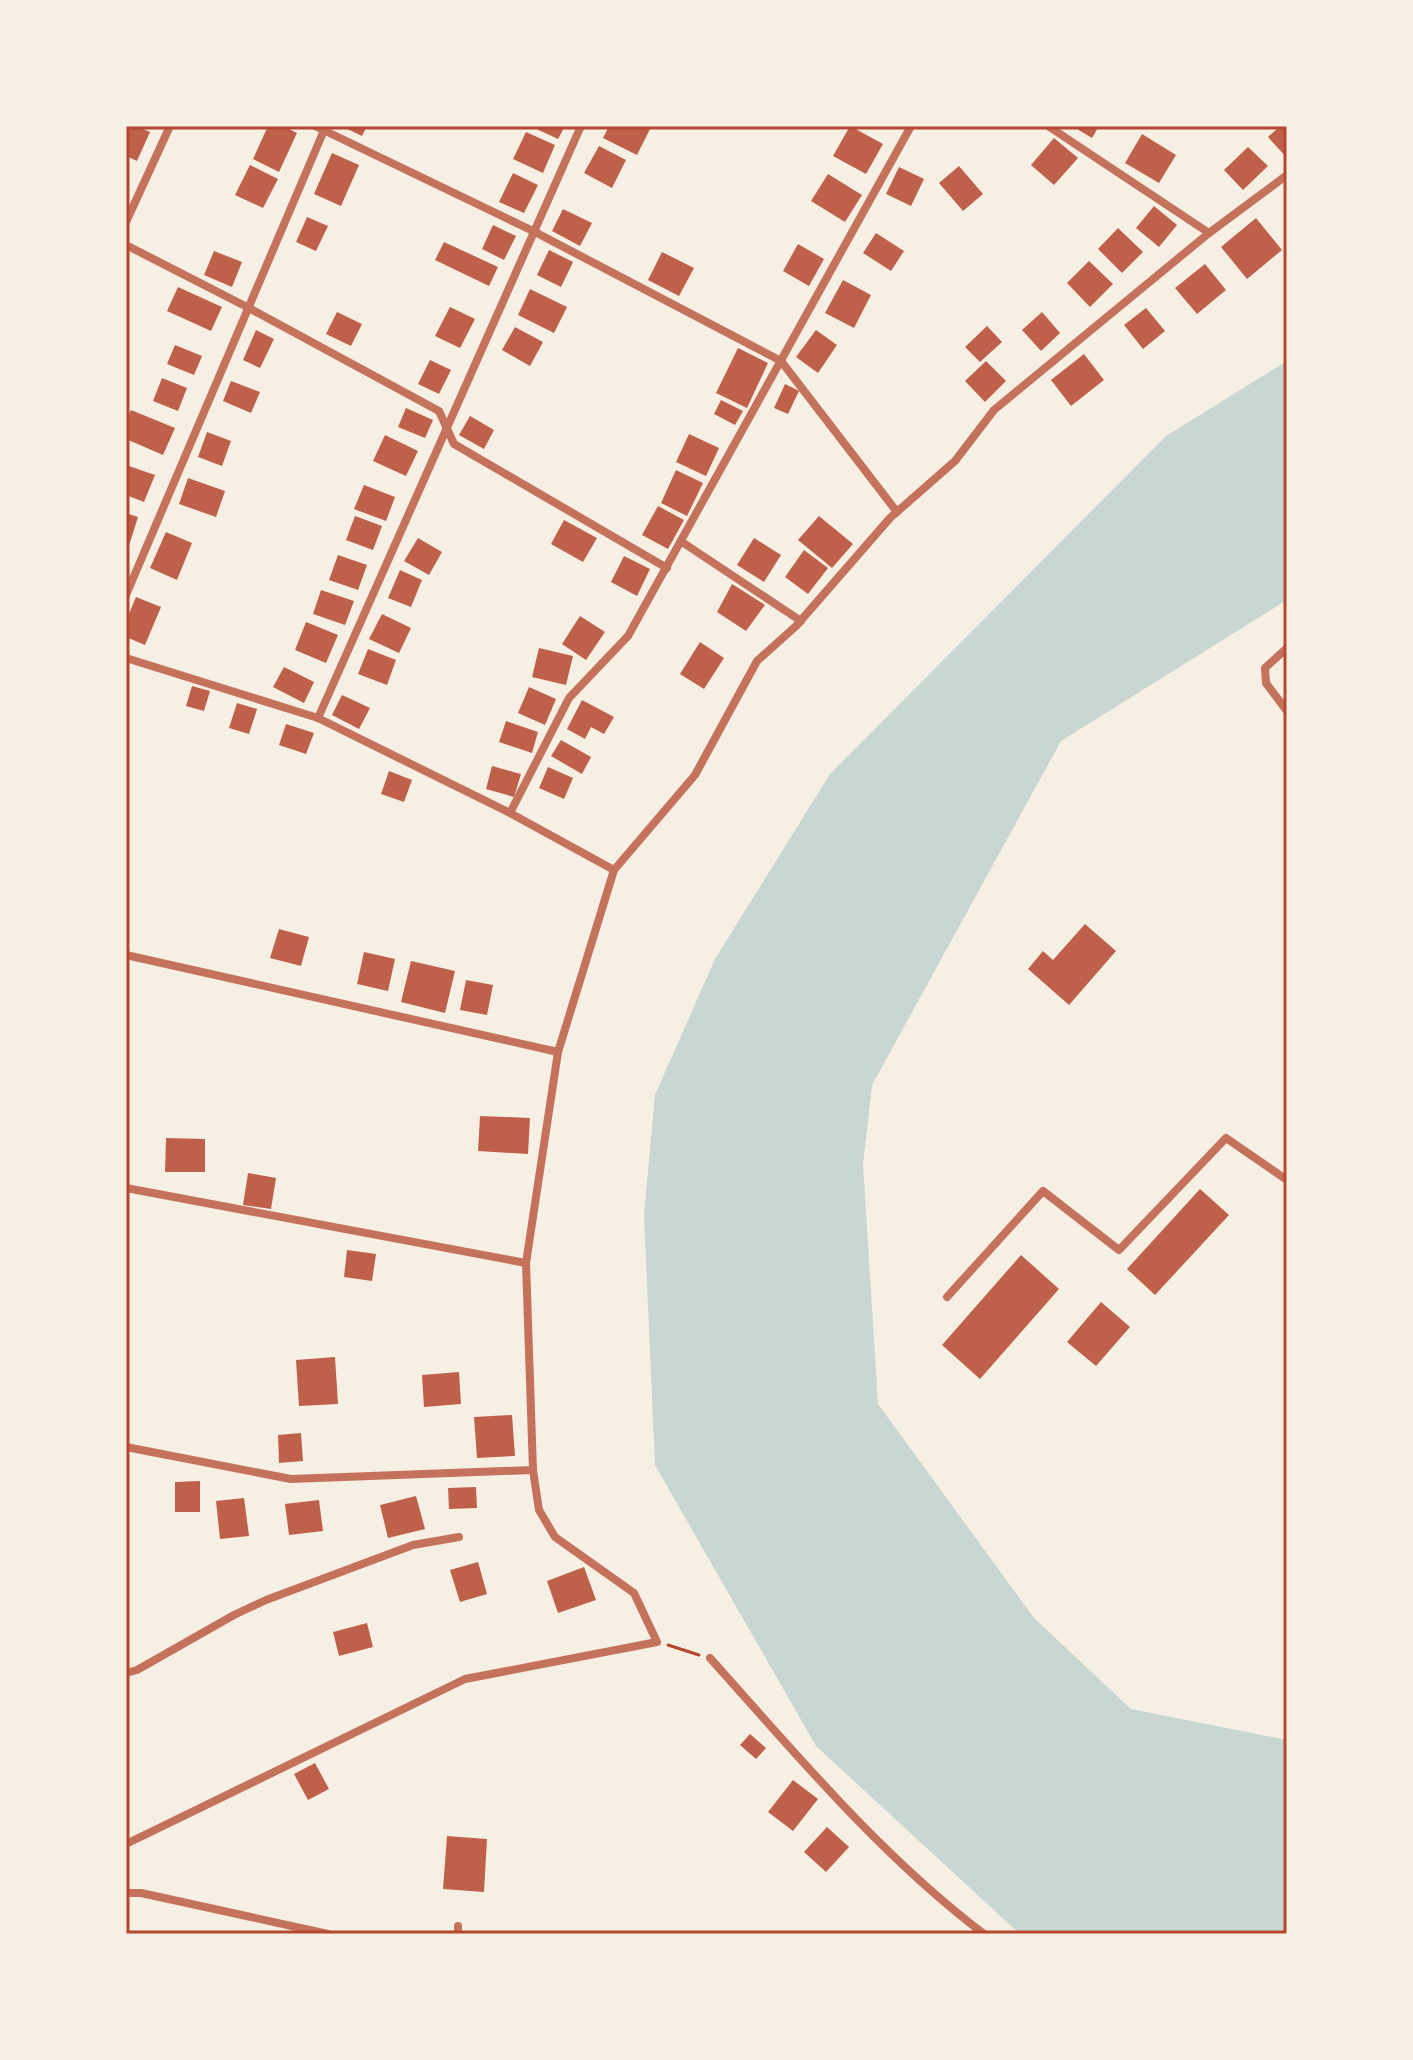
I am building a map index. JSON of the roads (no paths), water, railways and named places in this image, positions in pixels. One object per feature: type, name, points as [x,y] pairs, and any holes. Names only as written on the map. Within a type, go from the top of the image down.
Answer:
[{"type":"street","points":[[126,222],[170,126]]},
{"type":"street","points":[[318,718],[581,126]]},
{"type":"street","points":[[510,813],[569,698],[628,636],[911,126]]},
{"type":"street","points":[[1048,126],[1209,233]]},
{"type":"street","points":[[126,595],[322,127],[533,231],[781,361],[897,512]]},
{"type":"street","points":[[126,1844],[465,1679],[657,1642],[634,1593],[555,1537],[539,1510],[533,1470],[526,1263],[558,1052],[614,870],[695,775],[757,661],[801,621],[897,512],[955,461],[994,410],[1209,233],[1287,175]]},
{"type":"street","points":[[126,245],[439,411],[454,444],[667,568]]},
{"type":"street","points":[[682,542],[801,621]]},
{"type":"street","points":[[1287,648],[1265,668],[1266,683],[1287,711]]},
{"type":"street","points":[[126,658],[318,718],[510,813],[614,870]]},
{"type":"street","points":[[126,955],[558,1052]]},
{"type":"street","points":[[947,1297],[1043,1191],[1119,1250],[1226,1138],[1287,1180]]},
{"type":"street","points":[[126,1188],[526,1263]]},
{"type":"street","points":[[126,1447],[291,1479],[533,1470]]},
{"type":"street","points":[[126,1673],[137,1670],[266,1600],[413,1545],[459,1537]]},
{"type":"street","points":[[710,1658],[839,1801],[942,1902],[984,1934]]},
{"type":"street","points":[[126,1893],[141,1893],[328,1934]]}]
